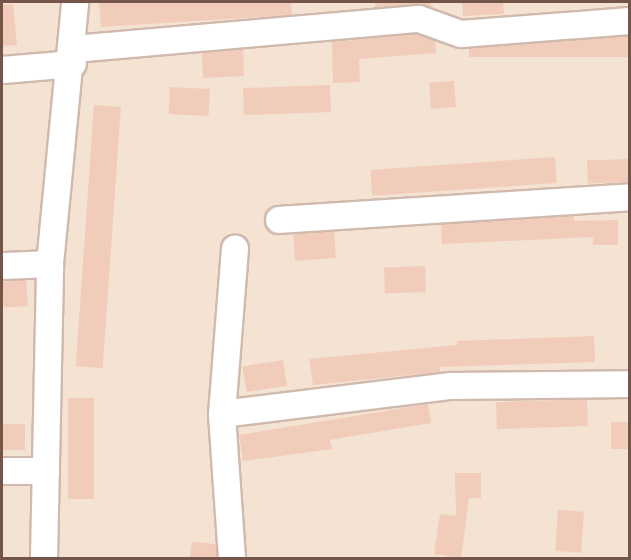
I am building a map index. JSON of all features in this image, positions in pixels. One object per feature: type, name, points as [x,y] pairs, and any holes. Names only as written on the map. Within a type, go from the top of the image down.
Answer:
[{"type":"street","points":[[44,558],[50,264],[73,56],[75,2]]},
{"type":"street","points":[[2,70],[73,56],[418,19],[461,34],[630,21]]},
{"type":"street","points":[[279,220],[630,197]]},
{"type":"street","points":[[232,558],[222,414],[235,249]]},
{"type":"street","points":[[2,266],[50,264]]},
{"type":"street","points":[[222,414],[451,386],[630,384]]},
{"type":"street","points":[[2,471],[46,471]]},
{"type":"shaded area","points":[[2,2],[629,2],[629,558],[2,558]]},
{"type":"building","points":[[99,2],[291,2],[292,15],[101,27]]},
{"type":"building","points":[[375,2],[431,2],[431,7],[375,8]]},
{"type":"building","points":[[462,2],[503,2],[504,14],[463,16]]},
{"type":"building","points":[[13,4],[17,45],[2,46],[2,5]]},
{"type":"building","points":[[417,34],[435,41],[436,53],[359,59],[360,82],[333,83],[332,42]]},
{"type":"building","points":[[469,36],[630,36],[630,57],[469,57]]},
{"type":"building","points":[[243,50],[244,76],[203,78],[202,53]]},
{"type":"building","points":[[454,81],[456,107],[431,109],[429,83]]},
{"type":"building","points":[[330,85],[331,112],[244,115],[243,88]]},
{"type":"building","points":[[170,87],[210,89],[209,116],[169,114]]},
{"type":"building","points":[[94,105],[121,107],[103,368],[76,366]]},
{"type":"building","points":[[555,157],[557,183],[372,196],[370,170]]},
{"type":"building","points":[[628,159],[629,182],[588,183],[587,160]]},
{"type":"building","points":[[574,216],[574,221],[618,220],[618,245],[593,245],[593,237],[442,244],[441,224]]},
{"type":"building","points":[[334,231],[336,258],[295,261],[293,234]]},
{"type":"building","points":[[425,266],[426,292],[385,293],[384,267]]},
{"type":"building","points":[[26,280],[28,306],[4,308],[2,282]]},
{"type":"building","points":[[594,336],[595,362],[440,367],[440,372],[313,385],[309,359],[457,345],[457,341]]},
{"type":"building","points":[[283,360],[287,386],[247,392],[243,366]]},
{"type":"building","points":[[68,398],[94,398],[94,499],[68,499]]},
{"type":"building","points":[[587,399],[588,426],[497,429],[496,402]]},
{"type":"building","points":[[428,404],[431,423],[330,440],[332,449],[243,461],[239,435]]},
{"type":"building","points":[[611,422],[630,422],[630,449],[611,449]]},
{"type":"building","points":[[2,424],[25,424],[25,450],[2,450]]},
{"type":"building","points":[[455,473],[481,473],[481,498],[469,498],[461,558],[434,554],[440,514],[456,516]]},
{"type":"building","points":[[558,510],[584,512],[581,553],[555,551]]},
{"type":"building","points":[[192,542],[216,544],[217,558],[190,558]]}]
